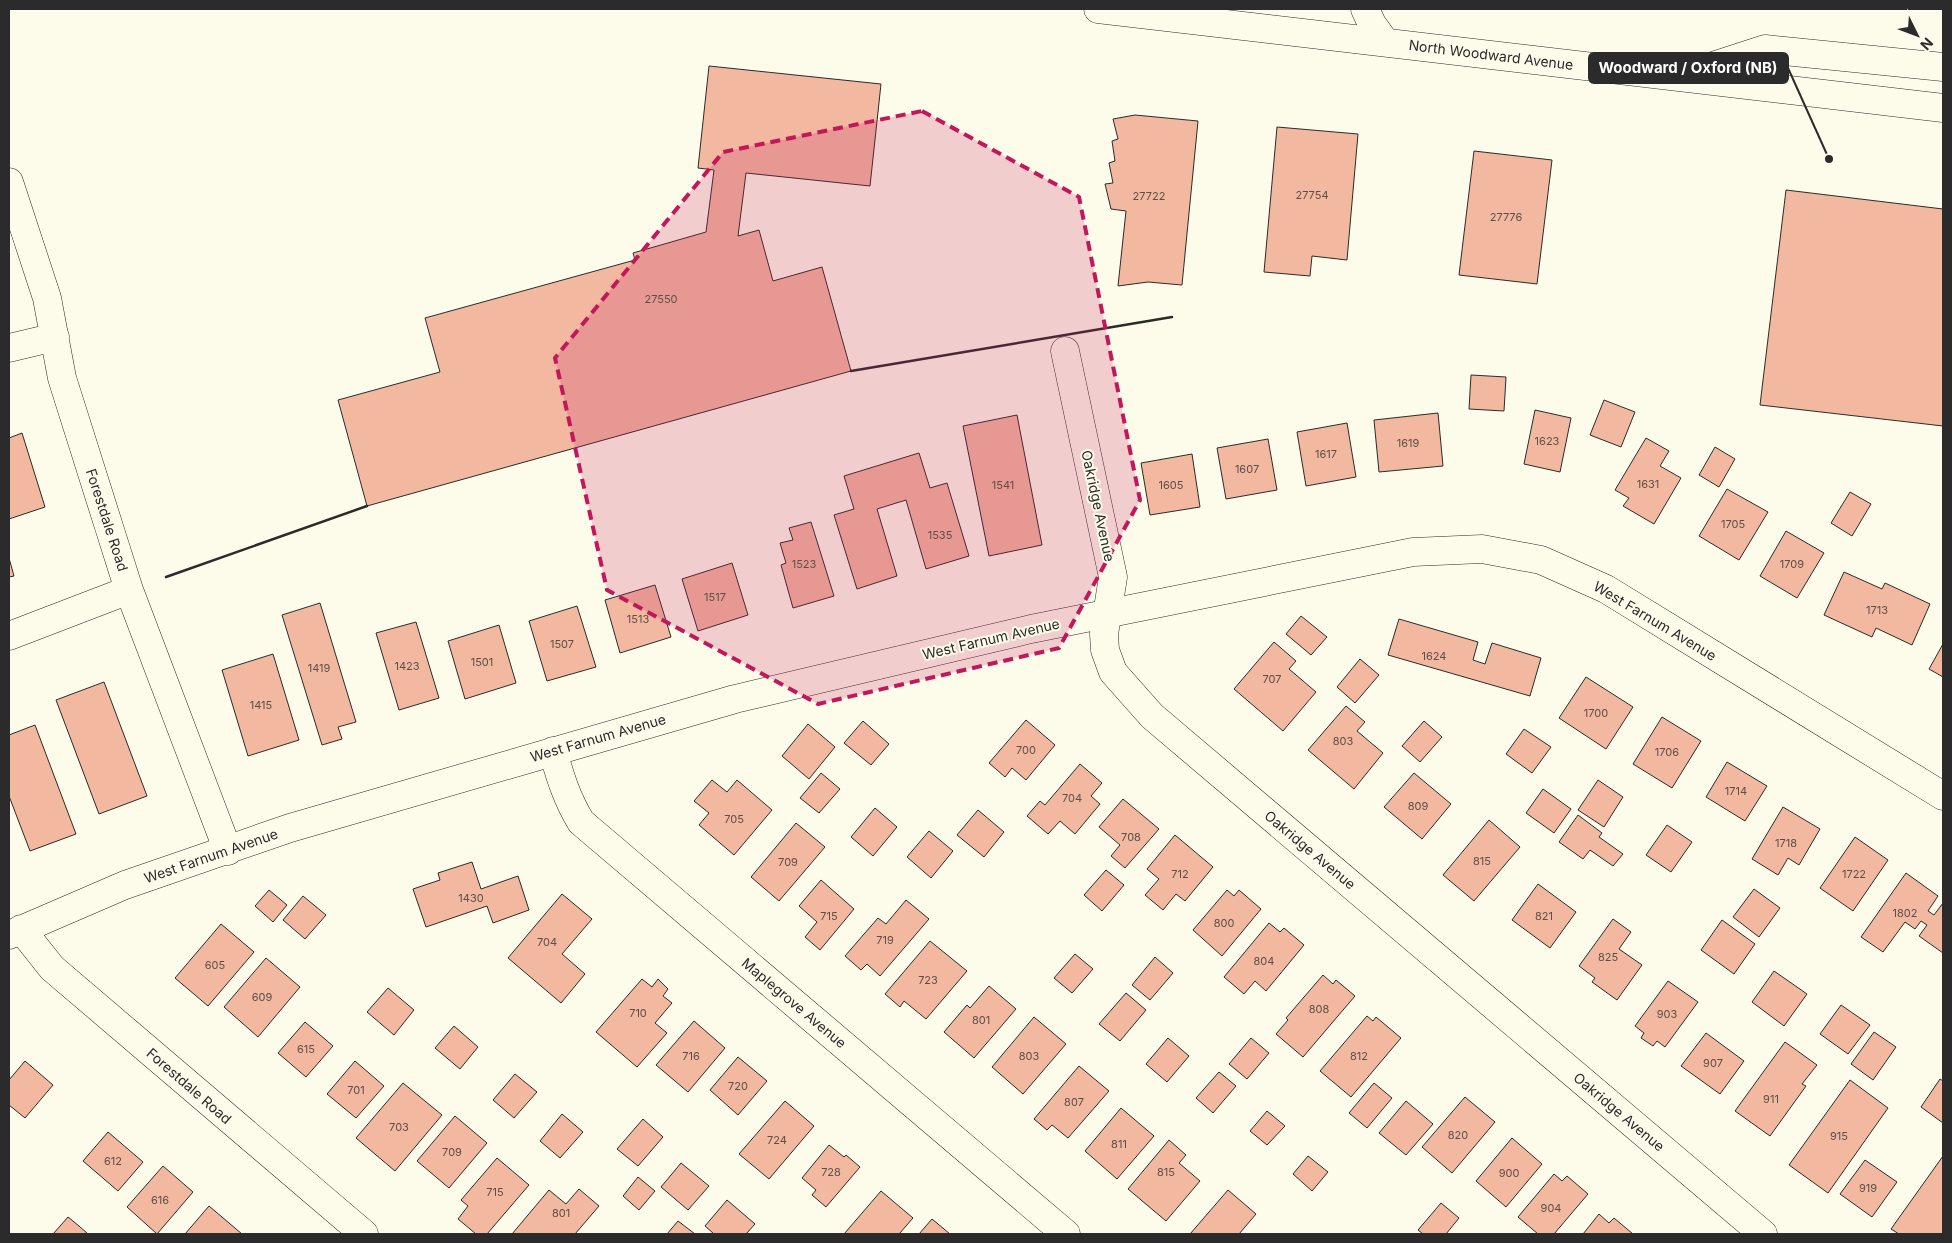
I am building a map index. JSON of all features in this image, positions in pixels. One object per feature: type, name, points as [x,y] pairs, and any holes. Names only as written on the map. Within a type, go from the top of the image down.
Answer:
[{"type":"street","name":"North Woodward Avenue","points":[[1098,9],[1943,108]]},
{"type":"street","points":[[1364,9],[1385,42]]},
{"type":"street","points":[[1676,78],[1765,49],[1943,67]]},
{"type":"street","name":"Forestdale Road","points":[[9,182],[44,289],[62,378],[130,590],[228,851]]},
{"type":"street","points":[[9,348],[54,337]]},
{"type":"street","name":"Oakridge Avenue","points":[[1065,351],[1113,577],[1104,634],[1105,650],[1113,672],[1152,716],[1763,1234]]},
{"type":"street","name":"West Farnum Avenue","points":[[15,932],[125,886],[290,828],[735,699],[1030,629],[1413,552],[1482,549],[1541,560],[1606,589],[1943,796]]},
{"type":"street","points":[[9,636],[130,590]]},
{"type":"street","name":"Maplegrove Avenue","points":[[553,751],[562,784],[571,806],[581,822],[1066,1234]]},
{"type":"street","name":"Forestdale Road","points":[[15,932],[52,968],[364,1234]]},
{"type":"highlighted area","points":[[922,111],[1079,197],[1140,500],[1059,648],[818,704],[607,590],[555,358],[723,152]]},
{"type":"building","points":[[709,66],[881,84],[870,186],[746,173],[738,236],[759,230],[773,281],[822,267],[851,371],[367,506],[338,400],[440,372],[425,318],[635,260],[633,253],[706,232],[714,170],[698,168]]},
{"type":"building","points":[[1135,115],[1198,121],[1182,285],[1148,282],[1118,286],[1126,211],[1111,209],[1105,184],[1113,183],[1109,163],[1115,161],[1112,141],[1118,139],[1113,119]]},
{"type":"building","points":[[1277,127],[1358,134],[1347,260],[1312,256],[1310,276],[1264,272]]},
{"type":"building","points":[[1474,151],[1552,160],[1537,284],[1459,275]]},
{"type":"building","points":[[1786,190],[1943,209],[1943,426],[1760,405]]},
{"type":"building","points":[[1471,375],[1506,377],[1504,411],[1469,409]]},
{"type":"building","points":[[1604,400],[1635,412],[1621,447],[1590,435]]},
{"type":"building","points":[[1535,410],[1571,418],[1560,472],[1524,464]]},
{"type":"building","points":[[1438,413],[1443,466],[1379,472],[1374,420]]},
{"type":"building","points":[[1017,415],[1042,545],[989,556],[963,426]]},
{"type":"building","points":[[1347,423],[1356,477],[1306,486],[1297,432]]},
{"type":"building","points":[[22,433],[45,507],[9,519],[9,438]]},
{"type":"building","points":[[1646,438],[1669,451],[1660,466],[1681,478],[1654,524],[1623,506],[1629,498],[1615,490]]},
{"type":"building","points":[[1268,439],[1277,490],[1226,499],[1217,448]]},
{"type":"building","points":[[1715,447],[1735,459],[1719,487],[1699,475]]},
{"type":"building","points":[[919,453],[930,488],[947,483],[969,556],[926,569],[906,500],[877,509],[897,576],[857,589],[834,515],[854,509],[844,476]]},
{"type":"building","points":[[1192,454],[1200,507],[1150,515],[1141,463]]},
{"type":"building","points":[[1727,489],[1768,512],[1739,560],[1699,536]]},
{"type":"building","points":[[1850,492],[1871,504],[1852,536],[1831,523]]},
{"type":"building","points":[[811,522],[834,596],[793,608],[781,565],[786,563],[780,543],[793,540],[789,528]]},
{"type":"building","points":[[1786,531],[1824,553],[1797,598],[1760,576]]},
{"type":"building","points":[[9,558],[14,576],[9,577]]},
{"type":"building","points":[[732,563],[748,615],[698,631],[682,579]]},
{"type":"building","points":[[1844,572],[1882,589],[1885,583],[1930,604],[1912,645],[1876,628],[1872,637],[1824,615]]},
{"type":"building","points":[[655,585],[671,637],[620,653],[605,600]]},
{"type":"building","points":[[320,603],[356,722],[338,727],[342,739],[322,745],[282,615]]},
{"type":"building","points":[[577,606],[596,667],[547,681],[529,621]]},
{"type":"building","points":[[1301,616],[1327,637],[1311,655],[1286,634]]},
{"type":"building","points":[[1399,619],[1478,642],[1473,660],[1485,664],[1492,643],[1541,658],[1530,696],[1388,655]]},
{"type":"building","points":[[416,622],[439,698],[399,710],[376,633]]},
{"type":"building","points":[[499,625],[516,683],[465,699],[448,641]]},
{"type":"building","points":[[1274,642],[1296,661],[1289,669],[1316,692],[1283,731],[1234,689]]},
{"type":"building","points":[[1943,644],[1943,677],[1929,669]]},
{"type":"building","points":[[273,654],[299,740],[248,756],[222,670]]},
{"type":"building","points":[[1360,659],[1379,675],[1355,703],[1337,687]]},
{"type":"building","points":[[1586,677],[1633,707],[1606,749],[1559,718]]},
{"type":"building","points":[[104,682],[147,796],[99,814],[56,700]]},
{"type":"building","points":[[1346,706],[1365,722],[1357,731],[1383,753],[1354,789],[1308,750]]},
{"type":"building","points":[[1662,717],[1701,741],[1672,788],[1633,764]]},
{"type":"building","points":[[1026,720],[1055,745],[1026,780],[1012,768],[1005,777],[989,763]]},
{"type":"building","points":[[863,721],[889,744],[871,765],[844,743]]},
{"type":"building","points":[[1424,721],[1442,737],[1420,762],[1402,746]]},
{"type":"building","points":[[808,724],[835,747],[809,779],[782,756]]},
{"type":"building","points":[[35,725],[76,834],[30,851],[9,796],[9,735]]},
{"type":"building","points":[[1524,729],[1551,747],[1532,773],[1506,754]]},
{"type":"building","points":[[1727,762],[1767,786],[1745,821],[1706,797]]},
{"type":"building","points":[[1080,764],[1102,783],[1091,796],[1100,804],[1075,834],[1060,821],[1048,834],[1027,816],[1040,801],[1045,805]]},
{"type":"building","points":[[821,773],[840,789],[819,813],[800,798]]},
{"type":"building","points":[[1414,773],[1451,804],[1422,839],[1384,807]]},
{"type":"building","points":[[712,780],[727,792],[737,780],[772,810],[734,855],[699,825],[709,813],[694,801]]},
{"type":"building","points":[[1598,780],[1623,797],[1604,827],[1578,810]]},
{"type":"building","points":[[1543,789],[1571,809],[1554,833],[1526,813]]},
{"type":"building","points":[[1123,799],[1159,829],[1125,868],[1111,856],[1120,845],[1099,827]]},
{"type":"building","points":[[1783,807],[1820,829],[1799,865],[1788,858],[1778,875],[1752,859]]},
{"type":"building","points":[[875,808],[897,827],[873,856],[851,837]]},
{"type":"building","points":[[978,810],[1004,832],[984,857],[957,835]]},
{"type":"building","points":[[1578,815],[1602,833],[1599,837],[1623,854],[1613,866],[1590,850],[1583,859],[1559,842]]},
{"type":"building","points":[[1489,820],[1520,847],[1474,901],[1443,875]]},
{"type":"building","points":[[796,823],[825,847],[779,901],[751,877]]},
{"type":"building","points":[[1667,825],[1692,842],[1671,872],[1646,855]]},
{"type":"building","points":[[929,831],[953,851],[931,878],[907,857]]},
{"type":"building","points":[[1175,835],[1213,867],[1185,901],[1176,894],[1163,910],[1145,895],[1159,879],[1147,869]]},
{"type":"building","points":[[1855,837],[1888,860],[1853,911],[1820,888]]},
{"type":"building","points":[[472,862],[481,889],[518,876],[529,910],[493,923],[487,906],[426,927],[413,889],[440,880],[438,873]]},
{"type":"building","points":[[1106,870],[1124,885],[1102,911],[1084,895]]},
{"type":"building","points":[[1906,873],[1938,896],[1928,911],[1934,915],[1943,903],[1943,953],[1919,936],[1927,925],[1921,921],[1915,929],[1905,922],[1883,952],[1861,937]]},
{"type":"building","points":[[821,880],[854,909],[820,950],[805,937],[817,922],[799,906]]},
{"type":"building","points":[[1538,884],[1576,912],[1550,948],[1512,920]]},
{"type":"building","points":[[1754,889],[1780,908],[1759,937],[1733,917]]},
{"type":"building","points":[[269,890],[287,905],[273,922],[255,906]]},
{"type":"building","points":[[1227,890],[1234,896],[1239,890],[1261,909],[1222,956],[1193,930]]},
{"type":"building","points":[[562,894],[592,919],[562,954],[585,974],[561,1003],[508,958]]},
{"type":"building","points":[[303,896],[326,915],[305,939],[283,920]]},
{"type":"building","points":[[906,900],[929,919],[880,976],[867,964],[861,970],[845,956],[878,918],[886,924]]},
{"type":"building","points":[[1613,919],[1631,932],[1619,949],[1642,965],[1617,1000],[1592,982],[1595,978],[1579,966]]},
{"type":"building","points":[[1722,920],[1755,944],[1734,974],[1701,950]]},
{"type":"building","points":[[1269,923],[1280,932],[1284,928],[1304,945],[1266,991],[1255,981],[1244,994],[1224,977]]},
{"type":"building","points":[[221,924],[254,952],[208,1006],[175,978]]},
{"type":"building","points":[[930,941],[967,971],[926,1019],[904,1001],[900,1007],[885,994]]},
{"type":"building","points":[[1075,954],[1093,969],[1072,993],[1054,978]]},
{"type":"building","points":[[1155,957],[1173,973],[1150,1000],[1132,985]]},
{"type":"building","points":[[266,958],[300,987],[258,1037],[224,1007]]},
{"type":"building","points":[[1774,971],[1807,994],[1784,1026],[1752,1002]]},
{"type":"building","points":[[1323,975],[1333,984],[1336,980],[1355,996],[1303,1057],[1276,1034],[1288,1020],[1286,1018]]},
{"type":"building","points":[[642,979],[652,987],[658,979],[668,989],[663,996],[672,1003],[655,1023],[667,1033],[637,1067],[596,1032]]},
{"type":"building","points":[[1668,981],[1698,1002],[1665,1047],[1657,1041],[1653,1046],[1641,1038],[1644,1033],[1635,1026]]},
{"type":"building","points":[[989,986],[1016,1009],[974,1058],[944,1032],[967,1005],[970,1008]]},
{"type":"building","points":[[388,988],[414,1010],[394,1035],[367,1012]]},
{"type":"building","points":[[1126,993],[1146,1010],[1120,1041],[1099,1024]]},
{"type":"building","points":[[1841,1005],[1870,1025],[1848,1054],[1820,1034]]},
{"type":"building","points":[[1367,1016],[1373,1021],[1376,1017],[1401,1038],[1351,1097],[1320,1071]]},
{"type":"building","points":[[1034,1017],[1066,1044],[1023,1094],[992,1067]]},
{"type":"building","points":[[694,1021],[725,1048],[688,1092],[656,1065]]},
{"type":"building","points":[[305,1022],[333,1046],[306,1077],[278,1053]]},
{"type":"building","points":[[454,1026],[478,1047],[460,1069],[435,1048]]},
{"type":"building","points":[[1874,1032],[1896,1047],[1873,1080],[1851,1064]]},
{"type":"building","points":[[1706,1033],[1744,1061],[1720,1094],[1681,1066]]},
{"type":"building","points":[[1168,1038],[1189,1056],[1167,1082],[1146,1064]]},
{"type":"building","points":[[1251,1038],[1269,1053],[1247,1079],[1229,1064]]},
{"type":"building","points":[[1785,1042],[1817,1065],[1802,1084],[1806,1086],[1770,1136],[1735,1111]]},
{"type":"building","points":[[738,1057],[767,1081],[738,1115],[710,1090]]},
{"type":"building","points":[[25,1061],[53,1085],[25,1118],[9,1105],[9,1080]]},
{"type":"building","points":[[355,1061],[384,1086],[356,1118],[327,1094]]},
{"type":"building","points":[[1079,1066],[1109,1091],[1068,1138],[1052,1125],[1047,1130],[1034,1119]]},
{"type":"building","points":[[1219,1072],[1236,1086],[1213,1113],[1196,1098]]},
{"type":"building","points":[[515,1074],[537,1092],[514,1118],[493,1100]]},
{"type":"building","points":[[1940,1079],[1943,1081],[1943,1123],[1921,1107]]},
{"type":"building","points":[[1850,1080],[1888,1108],[1828,1193],[1789,1165]]},
{"type":"building","points":[[403,1083],[442,1115],[395,1171],[356,1138]]},
{"type":"building","points":[[1374,1083],[1392,1098],[1367,1128],[1349,1113]]},
{"type":"building","points":[[1465,1097],[1495,1122],[1452,1173],[1422,1147]]},
{"type":"building","points":[[785,1101],[814,1126],[769,1179],[739,1154]]},
{"type":"building","points":[[1406,1101],[1433,1124],[1406,1155],[1379,1133]]},
{"type":"building","points":[[1121,1108],[1154,1136],[1117,1179],[1085,1151]]},
{"type":"building","points":[[1267,1111],[1285,1126],[1267,1145],[1250,1131]]},
{"type":"building","points":[[562,1114],[583,1132],[560,1158],[540,1141]]},
{"type":"building","points":[[455,1116],[487,1143],[449,1188],[417,1161]]},
{"type":"building","points":[[643,1119],[663,1137],[638,1166],[617,1149]]},
{"type":"building","points":[[108,1132],[143,1162],[118,1191],[83,1161]]},
{"type":"building","points":[[1512,1138],[1542,1164],[1506,1207],[1476,1181]]},
{"type":"building","points":[[1169,1140],[1186,1155],[1179,1163],[1200,1181],[1166,1221],[1128,1189]]},
{"type":"building","points":[[829,1145],[844,1157],[846,1155],[860,1167],[826,1207],[812,1195],[816,1190],[802,1178]]},
{"type":"building","points":[[1308,1156],[1328,1172],[1312,1191],[1293,1174]]},
{"type":"building","points":[[1943,1156],[1943,1234],[1899,1234],[1891,1229]]},
{"type":"building","points":[[497,1158],[529,1185],[487,1234],[476,1234],[458,1219],[468,1206],[461,1200]]},
{"type":"building","points":[[1865,1160],[1897,1182],[1872,1217],[1840,1194]]},
{"type":"building","points":[[681,1163],[709,1186],[688,1210],[661,1187]]},
{"type":"building","points":[[163,1166],[193,1192],[157,1234],[127,1207]]},
{"type":"building","points":[[1554,1174],[1562,1181],[1567,1176],[1588,1194],[1554,1234],[1538,1234],[1518,1217]]},
{"type":"building","points":[[638,1177],[655,1191],[639,1210],[623,1196]]},
{"type":"building","points":[[579,1189],[599,1206],[575,1234],[512,1234],[549,1190],[566,1204]]},
{"type":"building","points":[[1228,1190],[1256,1214],[1239,1234],[1190,1234]]},
{"type":"building","points":[[881,1191],[913,1218],[899,1234],[844,1234]]},
{"type":"building","points":[[727,1200],[755,1224],[746,1234],[714,1234],[705,1226]]},
{"type":"building","points":[[1441,1203],[1459,1218],[1446,1234],[1423,1234],[1418,1230]]},
{"type":"building","points":[[209,1206],[242,1234],[185,1234]]},
{"type":"building","points":[[1599,1214],[1609,1223],[1614,1218],[1633,1234],[1583,1234]]},
{"type":"building","points":[[68,1217],[79,1226],[88,1234],[53,1234]]},
{"type":"building","points":[[932,1219],[950,1234],[919,1234]]},
{"type":"building","points":[[678,1221],[695,1234],[667,1234]]},
{"type":"wall","points":[[851,371],[1172,317]]},
{"type":"wall","points":[[166,577],[367,506]]},
{"type":"place","name":"Woodward / Oxford (NB)","points":[[1829,159]]}]
